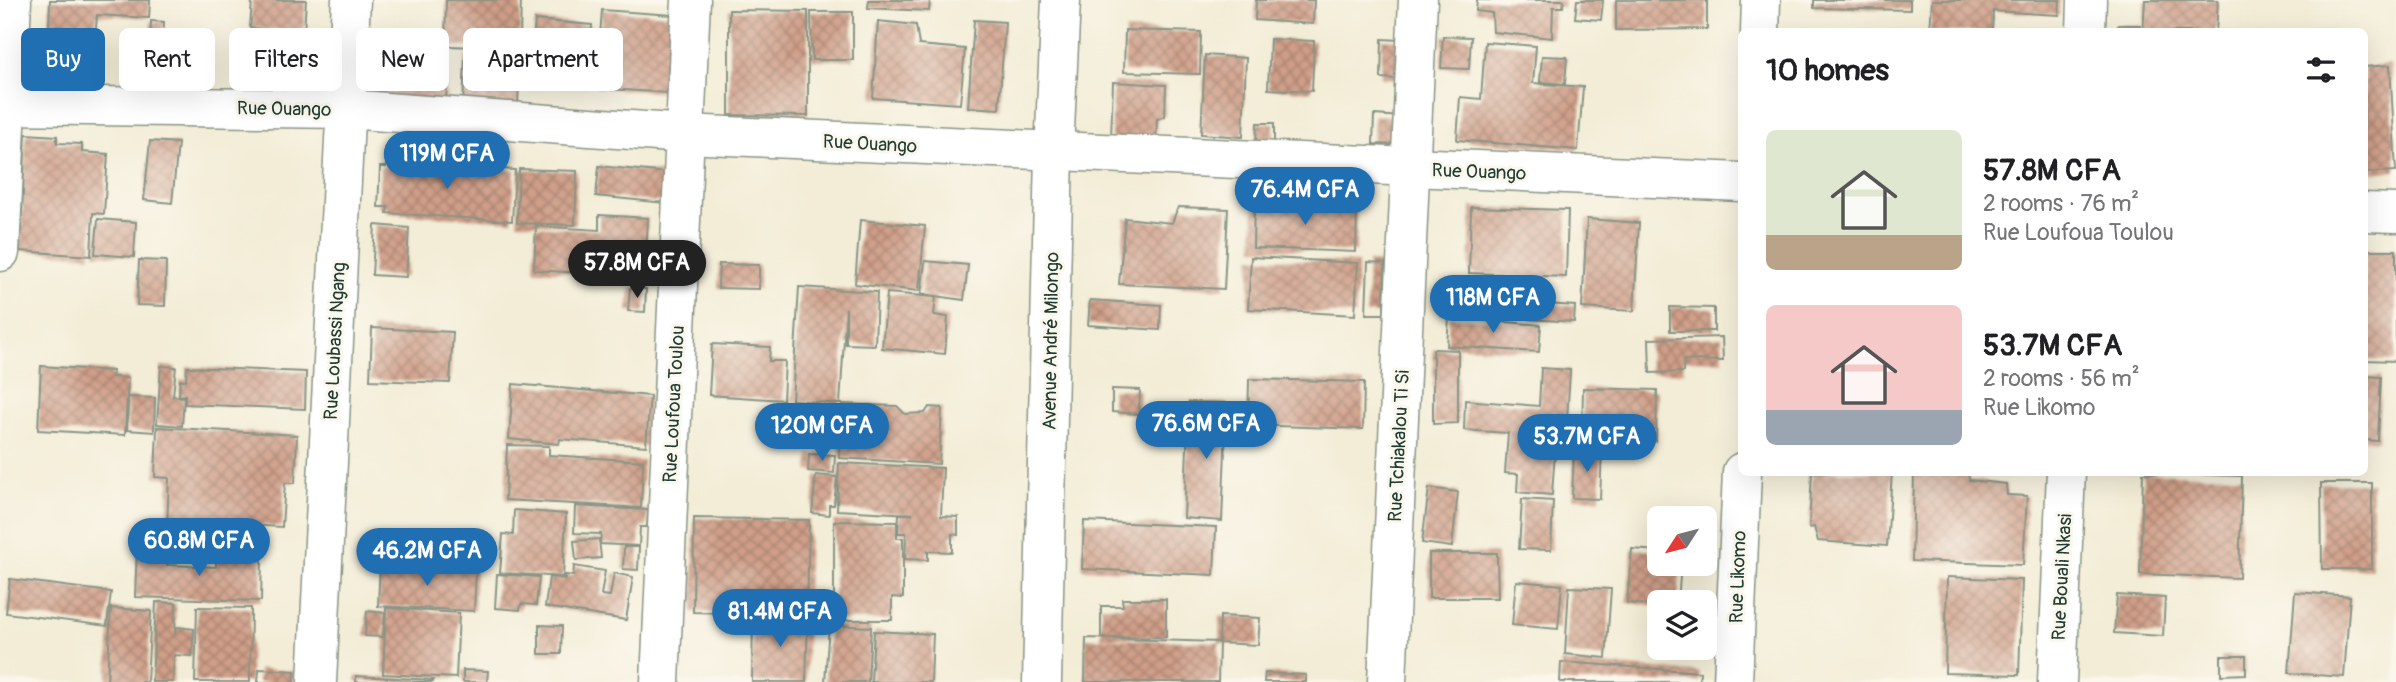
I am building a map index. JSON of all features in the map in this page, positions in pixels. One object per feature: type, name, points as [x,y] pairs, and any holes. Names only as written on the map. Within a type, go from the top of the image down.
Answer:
[{"type":"street","points":[[0,252],[3,105],[12,0]]},
{"type":"street","name":"Rue Loubassi Ngang","points":[[317,682],[351,0]]},
{"type":"street","name":"Rue Loufoua Toulou","points":[[660,682],[691,0]]},
{"type":"street","name":"Avenue André Milongo","points":[[1042,682],[1054,152],[1061,0]]},
{"type":"street","name":"Rue Tchiakalou Ti Si","points":[[1387,682],[1418,0]]},
{"type":"street","points":[[1760,28],[1761,0]]},
{"type":"street","points":[[2086,28],[2087,0]]},
{"type":"street","name":"Rue Ouango","points":[[3,105],[346,109],[685,134],[1738,182]]},
{"type":"street","points":[[2368,212],[2396,213]]},
{"type":"street","name":"Rue Likomo","points":[[1733,682],[1742,476]]},
{"type":"street","name":"Rue Bouali Nkasi","points":[[2057,682],[2066,476]]},
{"type":"building","points":[[50,0],[150,0],[149,18],[97,15],[96,28],[49,26]]},
{"type":"building","points":[[252,0],[306,0],[304,28],[250,28]]},
{"type":"building","points":[[446,0],[521,0],[520,28],[463,28],[463,47],[449,46],[449,28],[445,28]]},
{"type":"building","points":[[869,0],[930,0],[929,11],[868,8]]},
{"type":"building","points":[[1256,0],[1314,0],[1313,24],[1255,20]]},
{"type":"building","points":[[1477,0],[1564,0],[1563,7],[1553,7],[1552,38],[1493,32],[1492,13],[1476,11]]},
{"type":"building","points":[[1577,0],[1603,0],[1601,20],[1575,18]]},
{"type":"building","points":[[1616,0],[1707,0],[1707,29],[1616,30]]},
{"type":"building","points":[[1814,0],[1910,0],[1910,10],[1814,8]]},
{"type":"building","points":[[1932,0],[2060,0],[2059,15],[1993,11],[1992,28],[1930,28]]},
{"type":"building","points":[[2145,0],[2218,0],[2216,28],[2143,28]]},
{"type":"building","points":[[602,10],[672,15],[667,93],[623,90],[623,28],[601,28]]},
{"type":"building","points":[[729,10],[808,11],[808,116],[729,115]]},
{"type":"building","points":[[811,12],[853,12],[853,60],[812,60]]},
{"type":"building","points":[[535,20],[592,25],[592,28],[534,28]]},
{"type":"building","points":[[974,20],[1005,22],[999,109],[968,107]]},
{"type":"building","points":[[151,21],[164,22],[164,28],[151,28]]},
{"type":"building","points":[[878,21],[916,25],[919,45],[965,49],[960,104],[873,98]]},
{"type":"building","points":[[2118,25],[2140,25],[2140,28],[2118,28]]},
{"type":"building","points":[[1125,30],[1201,32],[1200,74],[1124,72]]},
{"type":"building","points":[[1443,36],[1471,37],[1469,69],[1441,68]]},
{"type":"building","points":[[1270,39],[1314,41],[1312,91],[1268,89]]},
{"type":"building","points":[[1382,39],[1400,40],[1399,79],[1381,78]]},
{"type":"building","points":[[1485,42],[1536,46],[1533,83],[1583,87],[1578,150],[1457,140],[1460,97],[1481,99]]},
{"type":"building","points":[[1205,55],[1246,58],[1243,137],[1201,134]]},
{"type":"building","points":[[1542,56],[1567,57],[1565,84],[1540,82]]},
{"type":"building","points":[[2390,65],[2396,171],[2368,173],[2368,67]]},
{"type":"building","points":[[1113,82],[1166,85],[1165,116],[1157,119],[1156,140],[1111,139]]},
{"type":"building","points":[[379,91],[447,91],[446,104],[379,101]]},
{"type":"building","points":[[464,91],[519,91],[518,110],[463,108]]},
{"type":"building","points":[[1374,115],[1403,117],[1402,145],[1373,144]]},
{"type":"building","points":[[1257,123],[1274,123],[1274,145],[1256,144]]},
{"type":"building","points":[[26,134],[57,136],[57,143],[82,144],[82,152],[108,154],[104,214],[93,213],[91,256],[20,251]]},
{"type":"building","points":[[150,141],[178,143],[172,203],[144,200]]},
{"type":"building","points":[[387,161],[515,170],[512,221],[387,213],[388,207],[378,207],[380,167],[386,167]]},
{"type":"building","points":[[599,166],[667,173],[665,203],[596,196]]},
{"type":"building","points":[[519,169],[577,171],[575,225],[517,223]]},
{"type":"building","points":[[1254,202],[1357,205],[1356,252],[1253,248]]},
{"type":"building","points":[[1178,207],[1228,209],[1224,289],[1119,284],[1125,218],[1172,223]]},
{"type":"building","points":[[1471,207],[1568,210],[1566,277],[1469,273]]},
{"type":"building","points":[[599,215],[648,218],[645,277],[534,270],[536,226],[599,230]]},
{"type":"building","points":[[98,219],[136,222],[134,257],[95,254]]},
{"type":"building","points":[[1587,219],[1639,223],[1634,311],[1582,308]]},
{"type":"building","points":[[860,220],[925,226],[919,291],[855,284]]},
{"type":"building","points":[[375,225],[409,228],[406,277],[372,275]]},
{"type":"building","points":[[2368,250],[2396,250],[2396,361],[2368,360]]},
{"type":"building","points":[[1251,257],[1358,263],[1355,315],[1248,309]]},
{"type":"building","points":[[139,260],[166,261],[165,306],[137,305]]},
{"type":"building","points":[[925,261],[968,265],[964,300],[921,294]]},
{"type":"building","points":[[1368,262],[1385,263],[1384,314],[1366,314]]},
{"type":"building","points":[[719,264],[759,265],[759,289],[718,288]]},
{"type":"building","points":[[799,287],[877,292],[875,345],[846,344],[846,308],[840,404],[792,400]]},
{"type":"building","points":[[630,288],[646,289],[645,312],[628,311]]},
{"type":"building","points":[[887,293],[936,297],[934,315],[948,317],[945,354],[882,348]]},
{"type":"building","points":[[1090,300],[1161,305],[1160,330],[1088,325]]},
{"type":"building","points":[[1532,303],[1575,306],[1574,322],[1530,319]]},
{"type":"building","points":[[1670,307],[1714,308],[1714,331],[1670,331]]},
{"type":"building","points":[[1449,317],[1541,325],[1539,352],[1447,346]]},
{"type":"building","points":[[372,328],[453,332],[450,383],[370,380]]},
{"type":"building","points":[[1722,337],[1723,361],[1684,360],[1683,372],[1650,373],[1649,339]]},
{"type":"building","points":[[712,344],[770,347],[769,361],[785,361],[783,400],[709,395]]},
{"type":"building","points":[[1433,349],[1458,350],[1458,423],[1433,424]]},
{"type":"building","points":[[41,366],[113,371],[112,377],[128,378],[125,435],[38,430]]},
{"type":"building","points":[[161,366],[176,367],[173,396],[184,397],[182,426],[157,424]]},
{"type":"building","points":[[187,367],[306,372],[305,409],[185,404],[185,395],[179,396],[180,380],[186,380]]},
{"type":"building","points":[[1541,368],[1570,370],[1566,437],[1556,436],[1552,495],[1517,492],[1518,474],[1505,473],[1508,433],[1464,430],[1465,400],[1539,406]]},
{"type":"building","points":[[2368,376],[2381,377],[2378,441],[2368,440]]},
{"type":"building","points":[[1249,379],[1364,382],[1363,429],[1248,425]]},
{"type":"building","points":[[513,384],[650,396],[646,446],[560,439],[559,444],[509,439]]},
{"type":"building","points":[[1583,388],[1657,390],[1656,441],[1582,439]]},
{"type":"building","points":[[1112,389],[1140,390],[1139,414],[1112,412]]},
{"type":"building","points":[[128,397],[155,398],[154,432],[127,430]]},
{"type":"building","points":[[1189,402],[1227,403],[1222,521],[1184,518]]},
{"type":"building","points":[[842,404],[897,406],[905,414],[925,413],[929,407],[942,408],[939,464],[839,458]]},
{"type":"building","points":[[157,427],[297,435],[295,483],[285,483],[282,527],[228,524],[227,531],[167,528],[169,478],[155,477]]},
{"type":"building","points":[[507,445],[549,446],[549,455],[643,461],[641,508],[505,500]]},
{"type":"building","points":[[1574,449],[1602,450],[1600,499],[1572,498]]},
{"type":"building","points":[[809,454],[835,455],[834,473],[808,471]]},
{"type":"building","points":[[839,463],[943,468],[941,516],[958,517],[958,535],[952,534],[952,552],[928,551],[928,560],[905,559],[906,533],[898,533],[899,514],[913,514],[837,510]]},
{"type":"building","points":[[816,475],[837,477],[834,505],[829,505],[829,515],[812,513]]},
{"type":"building","points":[[1812,476],[1892,476],[1887,546],[1818,541],[1814,527],[1809,528]]},
{"type":"building","points":[[1914,476],[1968,476],[1969,480],[2006,484],[2007,495],[2027,496],[2023,565],[1912,561]]},
{"type":"building","points":[[2143,476],[2242,476],[2239,578],[2140,574]]},
{"type":"building","points":[[2321,483],[2372,483],[2372,569],[2322,569]]},
{"type":"building","points":[[1429,488],[1458,492],[1452,547],[1422,543]]},
{"type":"building","points":[[1522,499],[1553,501],[1551,550],[1519,549]]},
{"type":"building","points":[[575,506],[648,510],[647,527],[640,527],[639,546],[600,544],[601,534],[574,533]]},
{"type":"building","points":[[514,510],[566,514],[563,577],[500,573],[503,534],[513,535]]},
{"type":"building","points":[[694,518],[809,520],[807,615],[693,612]]},
{"type":"building","points":[[834,521],[897,522],[897,538],[903,538],[903,598],[892,597],[892,620],[834,620]]},
{"type":"building","points":[[1084,521],[1216,527],[1214,575],[1082,569]]},
{"type":"building","points":[[599,539],[601,558],[576,560],[574,541]]},
{"type":"building","points":[[624,547],[639,547],[638,570],[623,569]]},
{"type":"building","points":[[137,548],[167,549],[167,565],[216,567],[216,554],[262,556],[261,601],[135,597]]},
{"type":"building","points":[[1632,549],[1647,550],[1647,576],[1680,576],[1679,590],[1647,590],[1647,605],[1627,603]]},
{"type":"building","points":[[1429,553],[1497,553],[1498,598],[1429,598]]},
{"type":"building","points":[[380,564],[476,569],[474,611],[378,606]]},
{"type":"building","points":[[574,566],[605,571],[601,595],[610,596],[614,573],[633,577],[626,620],[545,607],[549,577],[565,579],[565,575],[573,576]]},
{"type":"building","points":[[497,574],[539,577],[536,605],[521,604],[520,610],[495,608]]},
{"type":"building","points":[[1947,577],[2022,580],[2019,675],[1945,673]]},
{"type":"building","points":[[10,579],[111,592],[107,626],[6,613]]},
{"type":"building","points":[[1516,581],[1562,585],[1558,629],[1512,625]]},
{"type":"building","points":[[1569,587],[1611,589],[1606,658],[1565,654]]},
{"type":"building","points":[[2295,592],[2350,596],[2344,677],[2289,673]]},
{"type":"building","points":[[2117,595],[2165,598],[2163,636],[2114,633]]},
{"type":"building","points":[[1122,599],[1166,599],[1166,637],[1101,638],[1101,606],[1123,606]]},
{"type":"building","points":[[156,602],[176,603],[175,635],[176,627],[194,629],[192,656],[174,655],[173,682],[152,682]]},
{"type":"building","points":[[197,607],[251,608],[250,682],[195,682]]},
{"type":"building","points":[[111,608],[151,611],[147,682],[107,682]]},
{"type":"building","points":[[386,608],[459,613],[456,678],[383,674]]},
{"type":"building","points":[[367,611],[385,613],[383,637],[365,636]]},
{"type":"building","points":[[753,616],[808,617],[806,682],[752,682]]},
{"type":"building","points":[[1220,616],[1260,618],[1258,645],[1219,643]]},
{"type":"building","points":[[539,625],[562,626],[561,654],[539,654]]},
{"type":"building","points":[[829,625],[871,627],[868,682],[825,682]]},
{"type":"building","points":[[874,631],[933,634],[931,682],[871,682]]},
{"type":"building","points":[[1086,638],[1219,642],[1218,682],[1085,682]]},
{"type":"building","points":[[2221,656],[2246,656],[2246,674],[2221,675]]},
{"type":"building","points":[[1561,662],[1700,672],[1699,682],[1560,682]]},
{"type":"building","points":[[259,669],[295,671],[294,682],[258,682]]},
{"type":"building","points":[[463,670],[488,671],[487,682],[463,682]]},
{"type":"building","points":[[1265,673],[1306,675],[1306,682],[1264,682]]},
{"type":"building","points":[[356,676],[433,680],[433,682],[356,682]]}]
